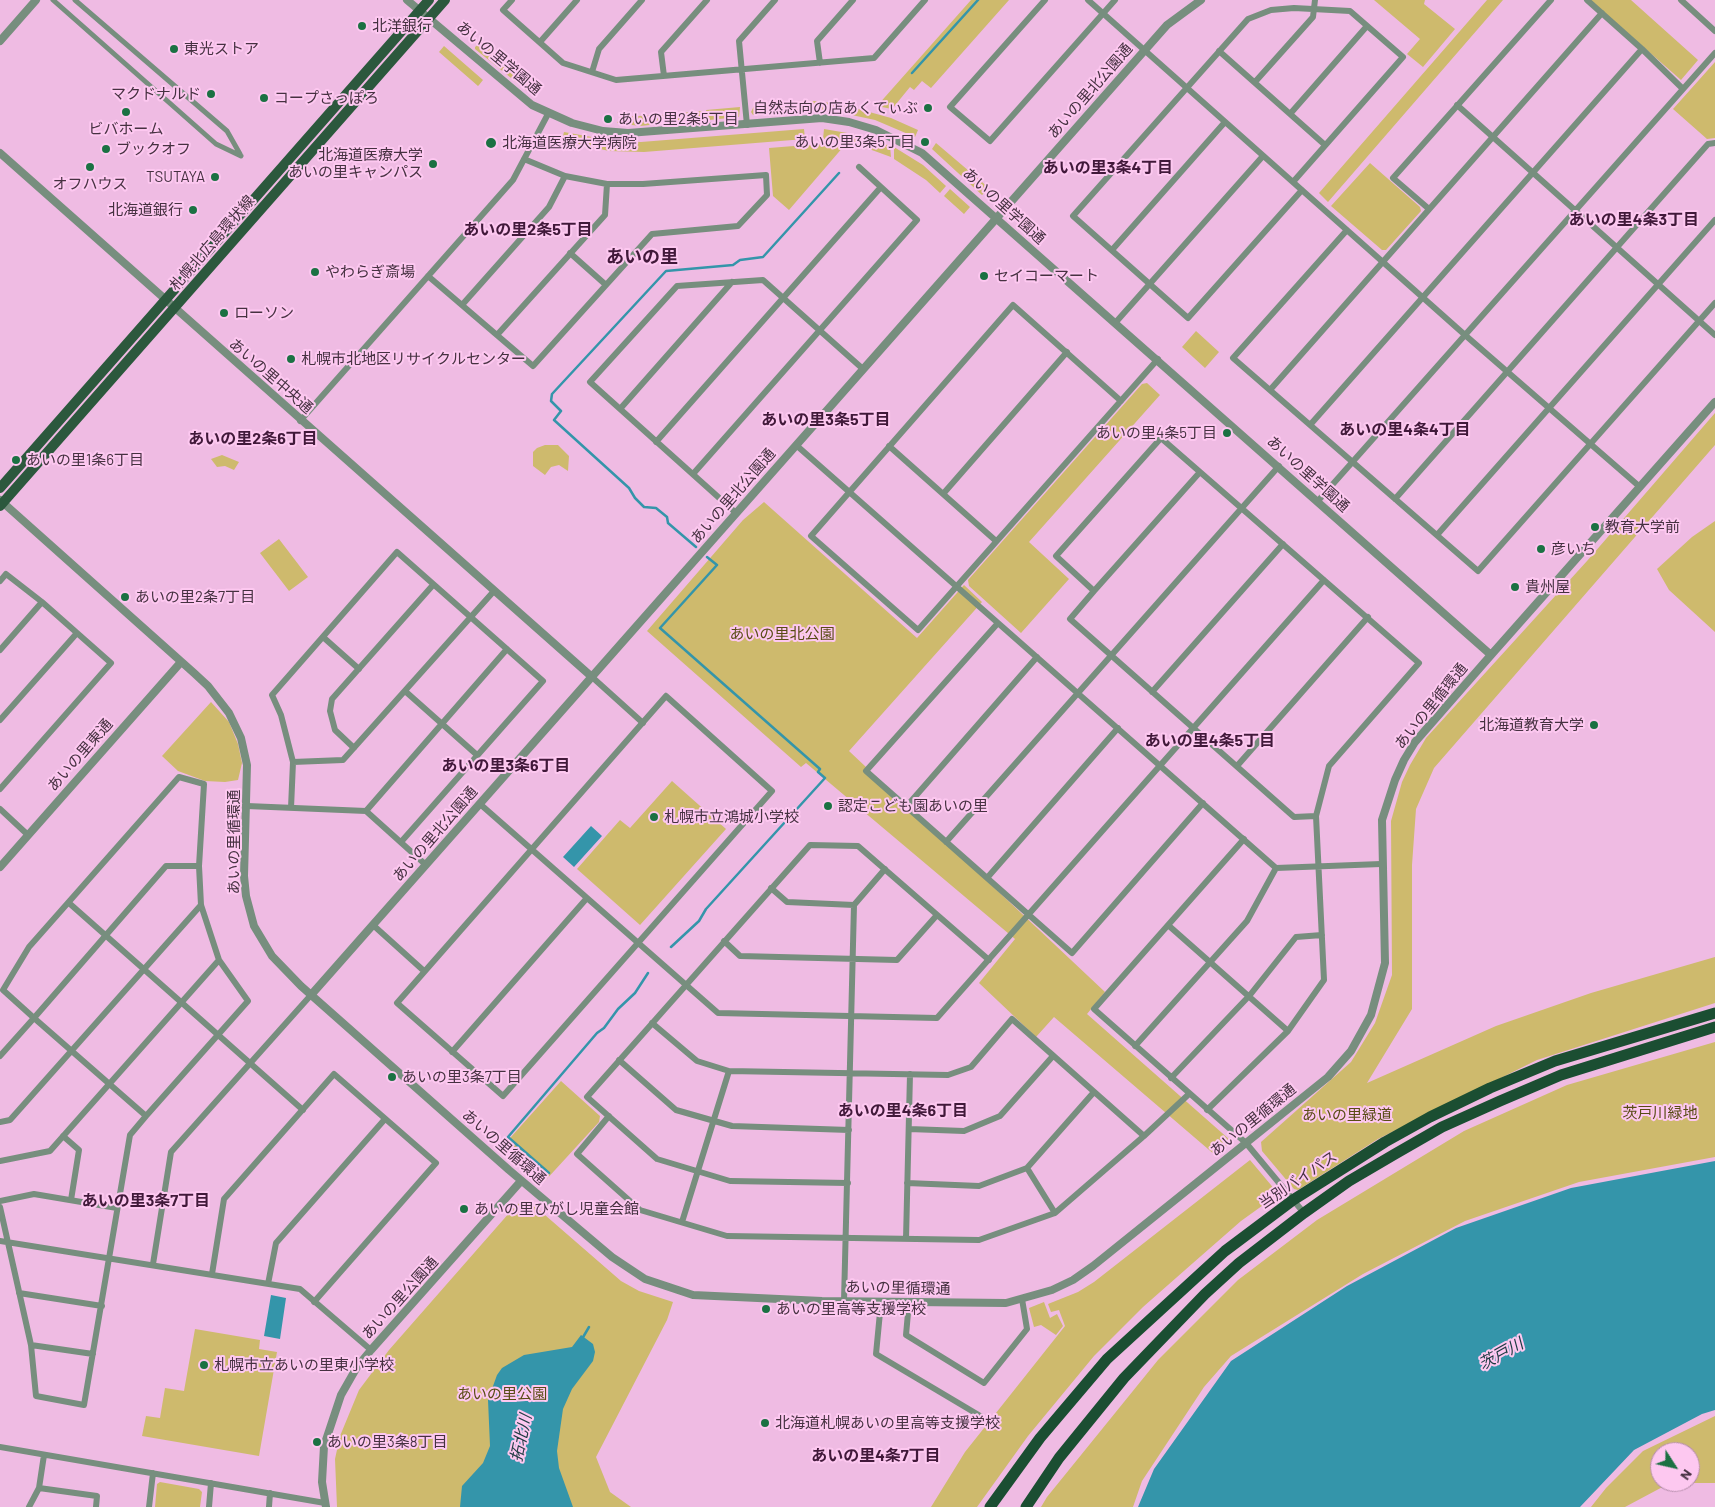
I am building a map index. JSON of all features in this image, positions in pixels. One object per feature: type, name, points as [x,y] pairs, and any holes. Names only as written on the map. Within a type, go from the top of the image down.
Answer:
[{"type":"highway","name":"当別バイパス","points":[[990,1507],[1040,1438],[1108,1359],[1225,1250],[1294,1200],[1385,1142],[1430,1117],[1490,1088],[1555,1061],[1715,1013]]},
{"type":"highway","name":"当別バイパス","points":[[1026,1507],[1059,1458],[1124,1378],[1205,1294],[1239,1263],[1304,1213],[1395,1154],[1442,1128],[1500,1101],[1561,1075],[1715,1027]]},
{"type":"main road","name":"札幌北広島環状線","points":[[0,488],[429,0]]},
{"type":"main road","name":"札幌北広島環状線","points":[[1,503],[445,0]]},
{"type":"street","points":[[0,41],[36,0]]},
{"type":"street","points":[[53,0],[216,144],[241,156],[227,132],[75,0]]},
{"type":"street","name":"あいの里学園通","points":[[407,0],[516,92],[548,114],[602,131],[628,133],[822,118],[849,122],[876,130],[922,153],[1158,359],[1491,655]]},
{"type":"street","points":[[512,0],[503,10],[563,63],[616,80],[874,58],[925,0]]},
{"type":"street","points":[[540,42],[577,0]]},
{"type":"street","points":[[592,72],[598,49],[642,0]]},
{"type":"street","points":[[664,76],[661,52],[706,0]]},
{"type":"street","points":[[747,125],[739,40],[775,0]]},
{"type":"street","points":[[820,63],[817,41],[853,0]]},
{"type":"street","points":[[1045,0],[950,107],[990,141],[1115,0]]},
{"type":"street","points":[[1088,0],[1640,488]]},
{"type":"street","name":"あいの里北公園通","points":[[311,995],[1144,50],[1167,25],[1202,0]]},
{"type":"street","points":[[1255,82],[1312,16],[1315,10],[1315,0]]},
{"type":"street","points":[[1429,209],[1393,178],[1550,0]]},
{"type":"street","points":[[1586,0],[1642,49],[1683,89]]},
{"type":"street","points":[[1681,0],[1715,31]]},
{"type":"street","points":[[1293,182],[1403,57],[1350,11],[1270,10],[1254,15],[1238,28],[1073,216],[1188,318],[1302,190]]},
{"type":"street","points":[[1270,390],[1602,13]]},
{"type":"street","points":[[1290,114],[1367,26]]},
{"type":"street","points":[[1310,425],[1642,49]]},
{"type":"street","points":[[1219,51],[1326,146]]},
{"type":"street","points":[[1317,502],[1715,53]]},
{"type":"street","points":[[1458,105],[1715,335]]},
{"type":"street","points":[[300,421],[513,180],[548,114]]},
{"type":"street","points":[[1112,250],[1225,122]]},
{"type":"street","points":[[1395,499],[1708,144],[1715,143]]},
{"type":"street","name":"あいの里中央通","points":[[0,153],[300,421],[592,677]]},
{"type":"street","points":[[1116,322],[1263,156]]},
{"type":"street","points":[[428,276],[533,366],[652,234],[738,226],[767,195],[766,175],[643,184],[607,184],[565,176],[524,159]]},
{"type":"street","points":[[693,474],[916,220],[859,166]]},
{"type":"street","points":[[462,305],[548,207],[565,176]]},
{"type":"street","points":[[497,335],[605,215],[607,184]]},
{"type":"street","points":[[656,442],[881,187]]},
{"type":"street","points":[[1436,535],[1715,220]]},
{"type":"street","points":[[1347,230],[1234,358],[1352,463],[1478,571],[1715,303]]},
{"type":"street","points":[[570,253],[606,285]]},
{"type":"street","points":[[736,513],[590,382],[677,286],[763,280],[863,370]]},
{"type":"street","points":[[620,409],[732,282]]},
{"type":"street","points":[[1121,401],[1013,305],[811,536],[918,630],[956,586],[1121,401],[1158,359]]},
{"type":"street","points":[[943,494],[1067,352]]},
{"type":"street","name":"あいの里循環通","points":[[1,503],[208,686],[236,725],[247,765],[248,806],[244,876],[246,896],[254,926],[272,956],[311,995],[522,1181],[612,1257],[645,1279],[693,1295],[881,1302],[1006,1303],[1059,1286],[1093,1266],[1328,1077],[1351,1051],[1371,1015],[1384,963],[1381,864],[1382,820],[1394,780],[1404,760],[1416,742],[1491,655],[1715,402]]},
{"type":"street","points":[[1094,592],[1056,556],[1161,438],[1419,662],[1329,766],[1316,816],[1324,980],[1288,1031],[1207,1110]]},
{"type":"street","points":[[796,445],[1276,868],[1381,864]]},
{"type":"street","points":[[889,446],[996,541]]},
{"type":"street","points":[[946,842],[1279,466]]},
{"type":"street","points":[[1200,472],[1070,620],[1294,817],[1316,816]]},
{"type":"street","points":[[1152,692],[1283,544]]},
{"type":"street","points":[[291,808],[293,762],[281,715],[272,696],[397,552],[543,681],[401,842]]},
{"type":"street","points":[[0,581],[6,574],[42,602],[111,663],[0,789]]},
{"type":"street","points":[[480,804],[718,1013],[937,1018],[1324,580]]},
{"type":"street","points":[[354,748],[335,730],[330,703],[433,585]]},
{"type":"street","points":[[293,762],[339,762],[354,748],[494,591]]},
{"type":"street","points":[[0,650],[42,602]]},
{"type":"street","points":[[1237,766],[1368,618]]},
{"type":"street","points":[[998,623],[866,771],[906,807],[1072,953],[1203,804]]},
{"type":"street","points":[[0,720],[77,633]]},
{"type":"street","points":[[322,637],[359,669]]},
{"type":"street","points":[[366,811],[507,649]]},
{"type":"street","points":[[906,807],[1037,657]]},
{"type":"street","name":"あいの里東通","points":[[0,867],[181,662]]},
{"type":"street","points":[[592,677],[643,723]]},
{"type":"street","points":[[405,691],[477,755]]},
{"type":"street","points":[[666,696],[772,791],[503,1096],[397,1003],[532,848],[666,696]]},
{"type":"street","points":[[987,878],[1118,728]]},
{"type":"street","points":[[0,1207],[3,1241],[19,1293],[31,1345],[36,1396],[84,1406],[130,1135],[248,1001],[219,960],[201,905],[199,866],[204,784],[179,777],[29,946],[2,990],[146,1116]]},
{"type":"street","points":[[248,806],[366,811],[426,865]]},
{"type":"street","points":[[0,809],[28,835]]},
{"type":"street","points":[[1244,839],[1094,1009],[1246,1143],[1304,1213]]},
{"type":"street","points":[[848,1183],[730,1181],[657,1159],[587,1097],[810,845],[858,846],[989,960]]},
{"type":"street","points":[[0,1056],[166,866],[199,866]]},
{"type":"street","points":[[1135,1046],[1247,921],[1276,868]]},
{"type":"street","points":[[844,1301],[854,905],[885,869]]},
{"type":"street","points":[[771,888],[787,902],[854,905]]},
{"type":"street","points":[[452,1052],[587,898]]},
{"type":"street","points":[[69,903],[303,1110]]},
{"type":"street","points":[[0,1122],[10,1120],[201,905]]},
{"type":"street","points":[[724,941],[740,956],[897,960],[937,915]]},
{"type":"street","points":[[1168,924],[1250,995],[1288,1031]]},
{"type":"street","points":[[374,925],[424,971]]},
{"type":"street","points":[[1171,1078],[1250,995],[1296,937],[1322,935]]},
{"type":"street","points":[[0,1161],[50,1151],[219,960]]},
{"type":"street","points":[[153,1264],[171,1152],[311,995]]},
{"type":"street","points":[[652,1023],[697,1061],[729,1071],[948,1075],[970,1067],[1012,1019],[1144,1136]]},
{"type":"street","points":[[909,1129],[964,1132],[1000,1116],[1053,1056]]},
{"type":"street","points":[[620,1060],[676,1110],[732,1126],[849,1130]]},
{"type":"street","points":[[682,1222],[729,1071]]},
{"type":"street","points":[[212,1274],[224,1199],[334,1074],[436,1163],[314,1302]]},
{"type":"street","points":[[906,1239],[910,1074]]},
{"type":"street","points":[[907,1184],[979,1186],[1027,1168],[1094,1092]]},
{"type":"street","points":[[609,1116],[577,1154],[640,1210],[727,1236],[979,1240],[1055,1213],[1144,1136],[1189,1094]]},
{"type":"street","points":[[268,1284],[276,1243],[386,1119]]},
{"type":"street","points":[[63,1136],[79,1150],[71,1200]]},
{"type":"street","points":[[1027,1168],[1055,1213]]},
{"type":"street","name":"あいの里公園通","points":[[326,1505],[322,1482],[324,1446],[341,1395],[357,1367],[522,1181]]},
{"type":"street","points":[[0,1201],[34,1194],[118,1208]]},
{"type":"street","points":[[3,1241],[300,1289],[371,1350]]},
{"type":"street","points":[[19,1293],[102,1306]]},
{"type":"street","points":[[909,1302],[906,1335],[984,1383],[1027,1330],[1022,1299]]},
{"type":"street","points":[[881,1302],[876,1354],[982,1417]]},
{"type":"street","points":[[31,1345],[93,1354]]},
{"type":"street","points":[[0,1447],[270,1493],[326,1505]]},
{"type":"street","points":[[29,1507],[39,1488],[44,1455]]},
{"type":"street","points":[[149,1507],[153,1473]]},
{"type":"street","points":[[209,1507],[211,1483]]},
{"type":"street","points":[[39,1488],[97,1496],[96,1507]]},
{"type":"street","points":[[269,1507],[270,1493]]},
{"type":"green space","points":[[971,0],[1009,0],[931,88],[922,81],[914,90],[910,87],[892,109],[877,106]]},
{"type":"green space","points":[[1374,0],[1425,0],[1424,4],[1455,29],[1423,67],[1407,54],[1420,39]]},
{"type":"green space","points":[[1487,0],[1503,0],[1328,202],[1319,193]]},
{"type":"green space","points":[[1590,0],[1631,0],[1698,60],[1681,80]]},
{"type":"green space","points":[[481,42],[535,88],[531,94],[475,49]]},
{"type":"green space","points":[[444,46],[483,80],[478,86],[439,52]]},
{"type":"green space","points":[[1715,62],[1715,138],[1707,139],[1673,109]]},
{"type":"green space","points":[[813,101],[842,104],[844,113],[813,111],[753,115],[751,112],[755,104]]},
{"type":"green space","points":[[844,105],[891,118],[918,130],[915,137],[875,120],[847,114]]},
{"type":"green space","points":[[740,107],[739,117],[709,120],[706,110]]},
{"type":"green space","points":[[702,111],[704,120],[664,123],[661,115]]},
{"type":"green space","points":[[657,115],[660,124],[640,126],[617,123],[620,117]]},
{"type":"green space","points":[[804,129],[805,139],[644,152],[609,151],[562,140],[564,132],[614,141],[641,142]]},
{"type":"green space","points":[[824,129],[859,135],[890,146],[891,157],[858,145],[823,139]]},
{"type":"green space","points":[[936,143],[989,188],[982,195],[932,149]]},
{"type":"green space","points":[[819,144],[844,146],[789,210],[773,196],[769,148]]},
{"type":"green space","points":[[894,147],[923,165],[946,186],[940,193],[926,180],[894,159]]},
{"type":"green space","points":[[1370,163],[1420,207],[1421,211],[1386,250],[1382,250],[1331,206]]},
{"type":"green space","points":[[950,189],[970,207],[964,214],[944,196]]},
{"type":"green space","points":[[1196,331],[1219,352],[1205,368],[1182,347]]},
{"type":"green space","points":[[1147,383],[1160,395],[1029,542],[1069,579],[1021,633],[969,586],[968,580],[1142,384]]},
{"type":"green space","name":"あいの里緑道","points":[[1715,413],[1715,445],[1434,768],[1416,809],[1412,865],[1412,1009],[1367,1083],[1496,1026],[1591,993],[1715,957],[1715,1003],[1537,1060],[1378,1139],[1298,1190],[1294,1189],[1262,1151],[1261,1142],[1351,1062],[1375,1023],[1392,975],[1391,821],[1402,782],[1410,765],[1426,738],[1587,561]]},
{"type":"green space","points":[[545,445],[558,445],[569,456],[568,471],[559,465],[551,467],[545,475],[533,466],[533,452]]},
{"type":"green space","points":[[222,455],[239,462],[234,470],[225,466],[217,467],[211,459]]},
{"type":"green space","name":"あいの里北公園","points":[[764,502],[917,638],[964,585],[982,602],[849,751],[1105,992],[1087,1014],[1230,1140],[1229,1144],[1215,1155],[1054,1017],[1036,1037],[979,983],[1015,939],[806,763],[801,767],[647,631],[743,520]]},
{"type":"green space","points":[[1715,521],[1715,632],[1669,590],[1657,569],[1692,537]]},
{"type":"green space","points":[[279,539],[308,577],[289,591],[260,553]]},
{"type":"green space","points":[[211,702],[229,722],[238,744],[242,763],[238,780],[225,782],[205,781],[178,771],[162,756]]},
{"type":"green space","points":[[672,781],[726,829],[640,925],[577,869],[620,820],[630,828]]},
{"type":"green space","name":"茨戸川緑地","points":[[1715,1042],[1715,1157],[1579,1182],[1465,1221],[1363,1274],[1231,1356],[1204,1387],[1142,1481],[1133,1507],[1041,1507],[1047,1497],[1158,1360],[1238,1280],[1317,1220],[1464,1131],[1567,1085]]},
{"type":"green space","points":[[561,1081],[600,1116],[599,1122],[544,1182],[503,1146]]},
{"type":"green space","points":[[1250,1160],[1276,1191],[1273,1198],[1241,1221],[1143,1307],[1094,1356],[1028,1436],[977,1507],[931,1507],[965,1452],[1065,1326],[1059,1310],[1051,1312],[1048,1304],[1078,1292],[1094,1282]]},
{"type":"green space","name":"あいの里公園","points":[[530,1202],[621,1281],[639,1291],[673,1302],[667,1320],[596,1457],[610,1492],[631,1507],[337,1507],[335,1459],[340,1436],[359,1390],[389,1350],[517,1204]]},
{"type":"green space","points":[[1044,1302],[1050,1318],[1057,1314],[1063,1326],[1056,1335],[1041,1325],[1034,1327],[1029,1308]]},
{"type":"green space","points":[[195,1329],[260,1340],[259,1349],[277,1352],[259,1456],[142,1436],[146,1416],[160,1418],[165,1388],[184,1391]]},
{"type":"green space","points":[[1715,1416],[1715,1483],[1700,1483],[1700,1442],[1662,1442]]},
{"type":"green space","points":[[1650,1448],[1650,1492],[1653,1492],[1625,1507],[1591,1507],[1606,1488],[1643,1451]]},
{"type":"green space","points":[[160,1482],[199,1489],[202,1492],[200,1507],[155,1507],[157,1484]]},
{"type":"water","points":[[591,826],[602,836],[574,867],[563,857]]},
{"type":"water","name":"茨戸川","points":[[1715,1161],[1715,1410],[1702,1414],[1634,1450],[1580,1507],[1138,1507],[1154,1469],[1231,1361],[1347,1286],[1456,1228],[1571,1188]]},
{"type":"water","points":[[271,1295],[286,1298],[280,1339],[264,1336]]},
{"type":"water","points":[[581,1335],[593,1344],[595,1352],[593,1361],[572,1389],[563,1409],[557,1451],[559,1468],[573,1507],[460,1507],[462,1486],[483,1463],[490,1446],[488,1400],[497,1375],[502,1368],[524,1355],[572,1347]]},
{"type":"waterway","points":[[912,73],[978,0]]},
{"type":"waterway","points":[[696,547],[668,523],[667,517],[656,508],[644,507],[629,488],[554,420],[561,411],[551,401],[552,394],[666,271],[733,265],[740,260],[763,257],[839,173]]},
{"type":"waterway","points":[[671,947],[699,921],[706,909],[825,778],[818,772],[820,769],[660,628],[717,565],[707,557]]},
{"type":"waterway","points":[[549,1173],[508,1137],[597,1033],[604,1028],[618,1009],[635,993],[648,973]]},
{"type":"waterway","name":"拓北川","points":[[582,1339],[589,1327]]},
{"type":"place","name":"北洋銀行","points":[[362,26]]},
{"type":"place","name":"東光ストア","points":[[174,49]]},
{"type":"place","name":"マクドナルド","points":[[211,94]]},
{"type":"place","name":"コープさっぽろ","points":[[264,98]]},
{"type":"place","name":"自然志向の店あくてぃぶ","points":[[928,108]]},
{"type":"place","name":"ビバホーム","points":[[126,112]]},
{"type":"place","name":"あいの里2条5丁目","points":[[608,119]]},
{"type":"place","name":"あいの里3条5丁目","points":[[925,142]]},
{"type":"place","name":"北海道医療大学病院","points":[[491,143]]},
{"type":"place","name":"ブックオフ","points":[[106,149]]},
{"type":"place","name":"北海道医療大学 あいの里キャンパス","points":[[433,164]]},
{"type":"place","name":"オフハウス","points":[[90,167]]},
{"type":"place","name":"TSUTAYA","points":[[215,177]]},
{"type":"place","name":"北海道銀行","points":[[193,210]]},
{"type":"place","name":"やわらぎ斎場","points":[[315,272]]},
{"type":"place","name":"セイコーマート","points":[[984,276]]},
{"type":"place","name":"ローソン","points":[[224,313]]},
{"type":"place","name":"札幌市北地区リサイクルセンター","points":[[291,359]]},
{"type":"place","name":"あいの里4条5丁目","points":[[1227,433]]},
{"type":"place","name":"あいの里1条6丁目","points":[[16,460]]},
{"type":"place","name":"教育大学前","points":[[1595,527]]},
{"type":"place","name":"彦いち","points":[[1541,549]]},
{"type":"place","name":"貴州屋","points":[[1515,587]]},
{"type":"place","name":"あいの里2条7丁目","points":[[125,597]]},
{"type":"place","name":"北海道教育大学","points":[[1594,725]]},
{"type":"place","name":"認定こども園あいの里","points":[[828,806]]},
{"type":"place","name":"札幌市立鴻城小学校","points":[[654,817]]},
{"type":"place","name":"あいの里3条7丁目","points":[[392,1077]]},
{"type":"place","name":"あいの里ひがし児童会館","points":[[464,1209]]},
{"type":"place","name":"あいの里高等支援学校","points":[[766,1309]]},
{"type":"place","name":"札幌市立あいの里東小学校","points":[[204,1365]]},
{"type":"place","name":"北海道札幌あいの里高等支援学校","points":[[765,1423]]},
{"type":"place","name":"あいの里3条8丁目","points":[[317,1442]]},
{"type":"district","name":"あいの里3条4丁目","points":[[1108,168]]},
{"type":"district","name":"あいの里4条3丁目","points":[[1634,220]]},
{"type":"district","name":"あいの里2条5丁目","points":[[528,230]]},
{"type":"district","name":"あいの里","points":[[642,257]]},
{"type":"district","name":"あいの里3条5丁目","points":[[826,420]]},
{"type":"district","name":"あいの里4条4丁目","points":[[1405,430]]},
{"type":"district","name":"あいの里2条6丁目","points":[[253,439]]},
{"type":"district","name":"あいの里4条5丁目","points":[[1210,741]]},
{"type":"district","name":"あいの里3条6丁目","points":[[506,766]]},
{"type":"district","name":"あいの里4条6丁目","points":[[903,1111]]},
{"type":"district","name":"あいの里3条7丁目","points":[[146,1201]]},
{"type":"district","name":"あいの里4条7丁目","points":[[876,1456]]}]
